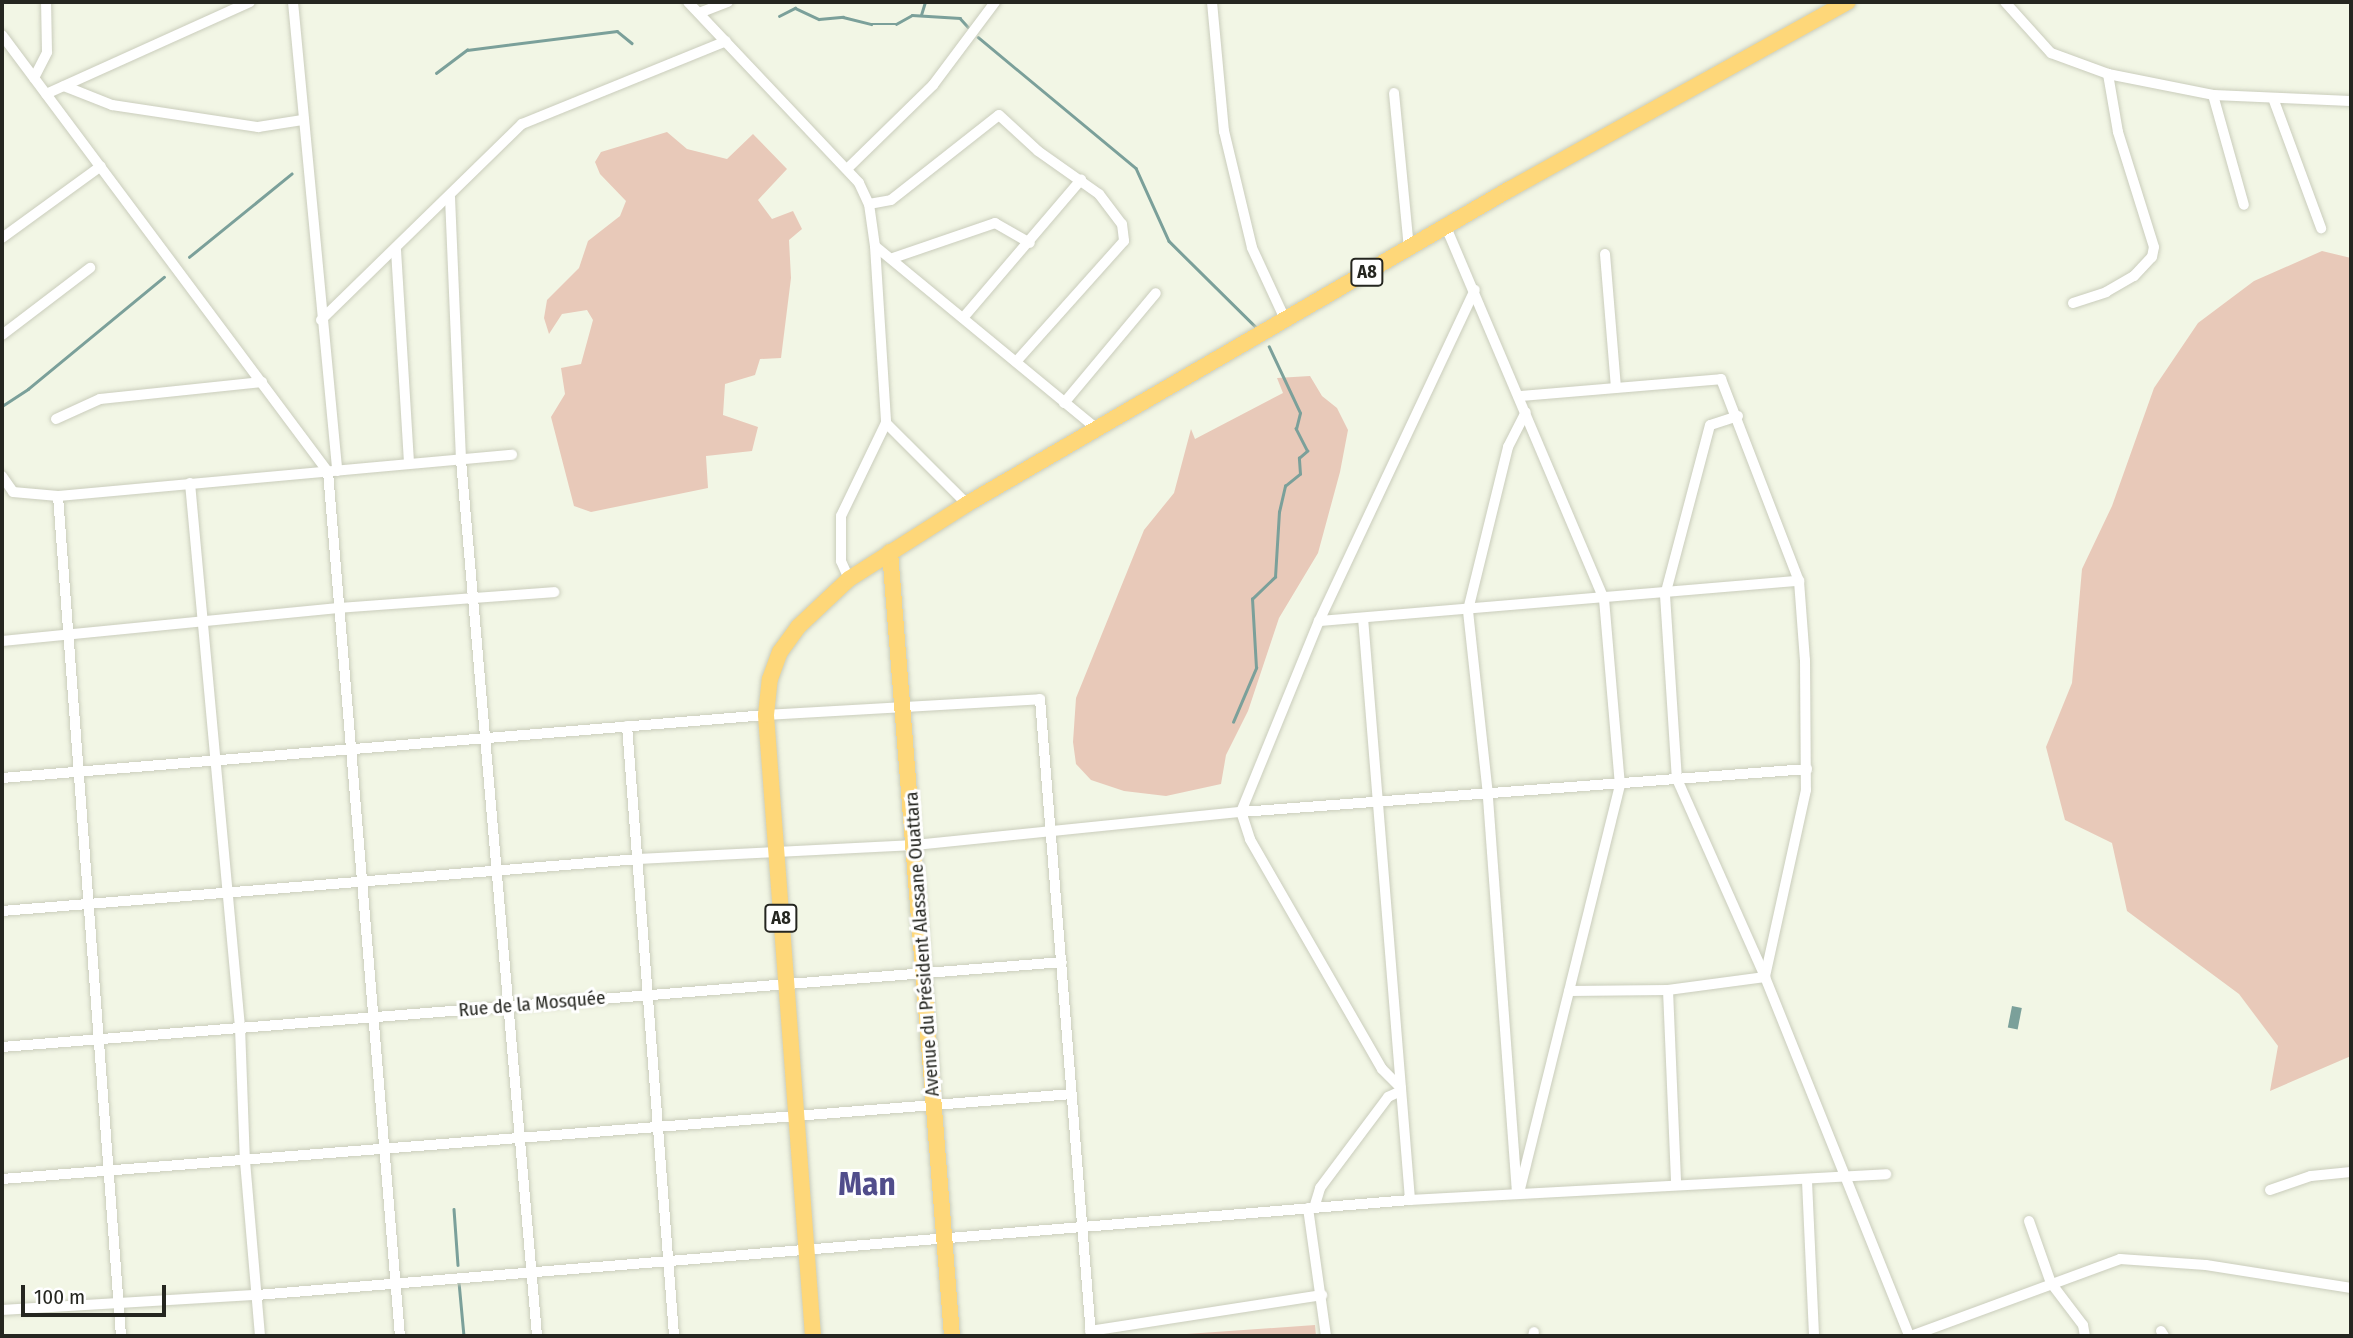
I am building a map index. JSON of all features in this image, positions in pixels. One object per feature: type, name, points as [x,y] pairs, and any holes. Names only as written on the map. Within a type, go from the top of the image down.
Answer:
[{"type":"main road","name":"A8","points":[[813,1336],[766,715],[770,680],[780,652],[822,600],[849,579],[967,504],[1709,76],[1849,2]]},
{"type":"main road","name":"Avenue du Président Alassane Ouattara","points":[[890,552],[905,705],[952,1336]]},
{"type":"street","points":[[34,78],[47,52],[46,2]]},
{"type":"street","points":[[46,94],[250,2]]},
{"type":"street","points":[[293,2],[321,320],[338,608],[354,748],[400,1336]]},
{"type":"street","points":[[688,2],[848,169],[869,204],[875,246],[886,423],[841,516],[841,561],[849,579]]},
{"type":"street","points":[[699,13],[728,2]]},
{"type":"street","points":[[848,169],[933,85],[995,2]]},
{"type":"street","points":[[1212,2],[1212,38],[1227,144],[1252,248],[1285,319]]},
{"type":"street","points":[[2005,2],[2051,53],[2108,74],[2213,95],[2351,101]]},
{"type":"street","points":[[2,35],[262,382],[332,471]]},
{"type":"street","points":[[321,320],[396,250],[522,124],[726,41]]},
{"type":"street","points":[[2073,303],[2106,292],[2134,276],[2152,257],[2154,247],[2118,132],[2108,74]]},
{"type":"street","points":[[64,86],[112,105],[258,127],[302,120]]},
{"type":"street","points":[[1394,93],[1409,248]]},
{"type":"street","points":[[2213,95],[2244,205]]},
{"type":"street","points":[[2273,98],[2322,229]]},
{"type":"street","points":[[869,204],[891,200],[999,115],[1038,151],[1081,180],[1122,224],[1124,241],[1016,362]]},
{"type":"street","points":[[2,238],[100,166]]},
{"type":"street","points":[[963,318],[1030,243],[1081,180]]},
{"type":"street","points":[[450,197],[461,460],[500,871],[537,1336]]},
{"type":"street","points":[[893,258],[995,223],[1030,243]]},
{"type":"street","points":[[1446,227],[1604,599],[1620,785],[1518,1193]]},
{"type":"street","points":[[875,246],[893,258],[1096,428]]},
{"type":"street","points":[[396,250],[409,463]]},
{"type":"street","points":[[1605,254],[1616,388]]},
{"type":"street","points":[[2,335],[90,268]]},
{"type":"street","points":[[1401,1090],[1368,1045],[1250,839],[1241,812],[1320,621],[1475,290]]},
{"type":"street","points":[[1064,403],[1156,293]]},
{"type":"street","points":[[1520,396],[1713,377],[1727,386],[1799,581],[1806,790],[1765,977]]},
{"type":"street","points":[[56,419],[100,399],[262,382]]},
{"type":"street","points":[[1518,1193],[1488,795],[1468,610],[1508,447],[1526,412]]},
{"type":"street","points":[[1738,416],[1710,425],[1665,595],[1677,779],[1765,977],[1841,1176],[1910,1336],[2120,1259],[2137,1258],[2351,1288]]},
{"type":"street","points":[[886,423],[967,504]]},
{"type":"street","points":[[2,476],[12,492],[58,496],[512,455]]},
{"type":"street","points":[[190,482],[229,892],[240,1027],[245,1161],[260,1336]]},
{"type":"street","points":[[58,496],[81,771],[121,1336]]},
{"type":"street","points":[[1320,621],[1665,595],[1799,581]]},
{"type":"street","points":[[2,641],[338,608],[554,592]]},
{"type":"street","points":[[1363,618],[1409,1200]]},
{"type":"street","points":[[2,778],[766,715],[1040,699],[1054,833],[1090,1334],[1322,1295]]},
{"type":"street","points":[[627,726],[638,859],[644,994],[665,1258],[674,1336]]},
{"type":"street","points":[[2,911],[638,859],[915,845],[1241,812],[1807,769]]},
{"type":"street","name":"Rue de la Mosquée","points":[[2,1047],[923,971],[1062,962]]},
{"type":"street","points":[[1569,991],[1668,989],[1765,977]]},
{"type":"street","points":[[1668,989],[1676,1184]]},
{"type":"street","points":[[1326,1336],[1311,1208],[1320,1188],[1388,1097],[1401,1090]]},
{"type":"street","points":[[2,1179],[245,1161],[384,1147],[933,1108],[1072,1094]]},
{"type":"street","points":[[2270,1190],[2312,1177],[2351,1172]]},
{"type":"street","points":[[2,1310],[118,1301],[257,1295],[533,1273],[665,1258],[1409,1200],[1676,1184],[1807,1181],[1886,1174]]},
{"type":"street","points":[[1807,1181],[1814,1336]]},
{"type":"street","points":[[2029,1221],[2051,1283],[2083,1325],[2085,1336]]},
{"type":"shaded area","points":[[667,132],[687,149],[727,159],[753,134],[787,169],[758,200],[772,219],[793,211],[802,229],[789,240],[791,278],[781,358],[760,359],[755,375],[725,384],[723,415],[758,427],[752,451],[706,456],[708,488],[591,512],[574,506],[551,417],[565,394],[561,368],[581,364],[593,320],[587,310],[562,314],[549,334],[544,318],[547,300],[579,268],[588,241],[620,216],[626,201],[600,174],[595,162],[601,152]]},
{"type":"shaded area","points":[[2322,251],[2351,258],[2351,1056],[2270,1091],[2278,1046],[2239,994],[2127,911],[2112,843],[2065,820],[2046,747],[2072,683],[2082,569],[2112,506],[2154,388],[2198,323],[2254,281]]},
{"type":"shaded area","points":[[1310,376],[1322,396],[1337,408],[1348,430],[1340,472],[1318,553],[1279,618],[1248,711],[1226,755],[1221,784],[1166,796],[1124,791],[1091,780],[1076,764],[1073,742],[1076,698],[1144,530],[1174,493],[1191,429],[1195,439],[1283,393],[1277,378]]},
{"type":"shaded area","points":[[1315,1325],[1316,1336],[1158,1336]]},
{"type":"water","points":[[2012,1006],[2022,1008],[2018,1030],[2008,1028]]},
{"type":"waterway","points":[[921,15],[925,2]]},
{"type":"waterway","points":[[779,16],[795,8],[819,19],[843,17],[871,24],[896,24],[912,15],[960,18],[968,27]]},
{"type":"waterway","points":[[436,73],[467,50],[617,31],[632,43]]},
{"type":"waterway","points":[[978,37],[1136,168],[1169,241],[1255,326]]},
{"type":"waterway","points":[[189,257],[291,174]]},
{"type":"waterway","points":[[2,406],[28,389],[164,277]]},
{"type":"waterway","points":[[1233,722],[1256,668],[1252,599],[1275,577],[1279,512],[1285,486],[1300,474],[1299,458],[1307,451],[1296,429],[1300,413],[1269,347]]},
{"type":"waterway","points":[[454,1209],[458,1265]]},
{"type":"waterway","points":[[459,1282],[464,1336]]},
{"type":"district","name":"Man","points":[[867,1185]]}]
